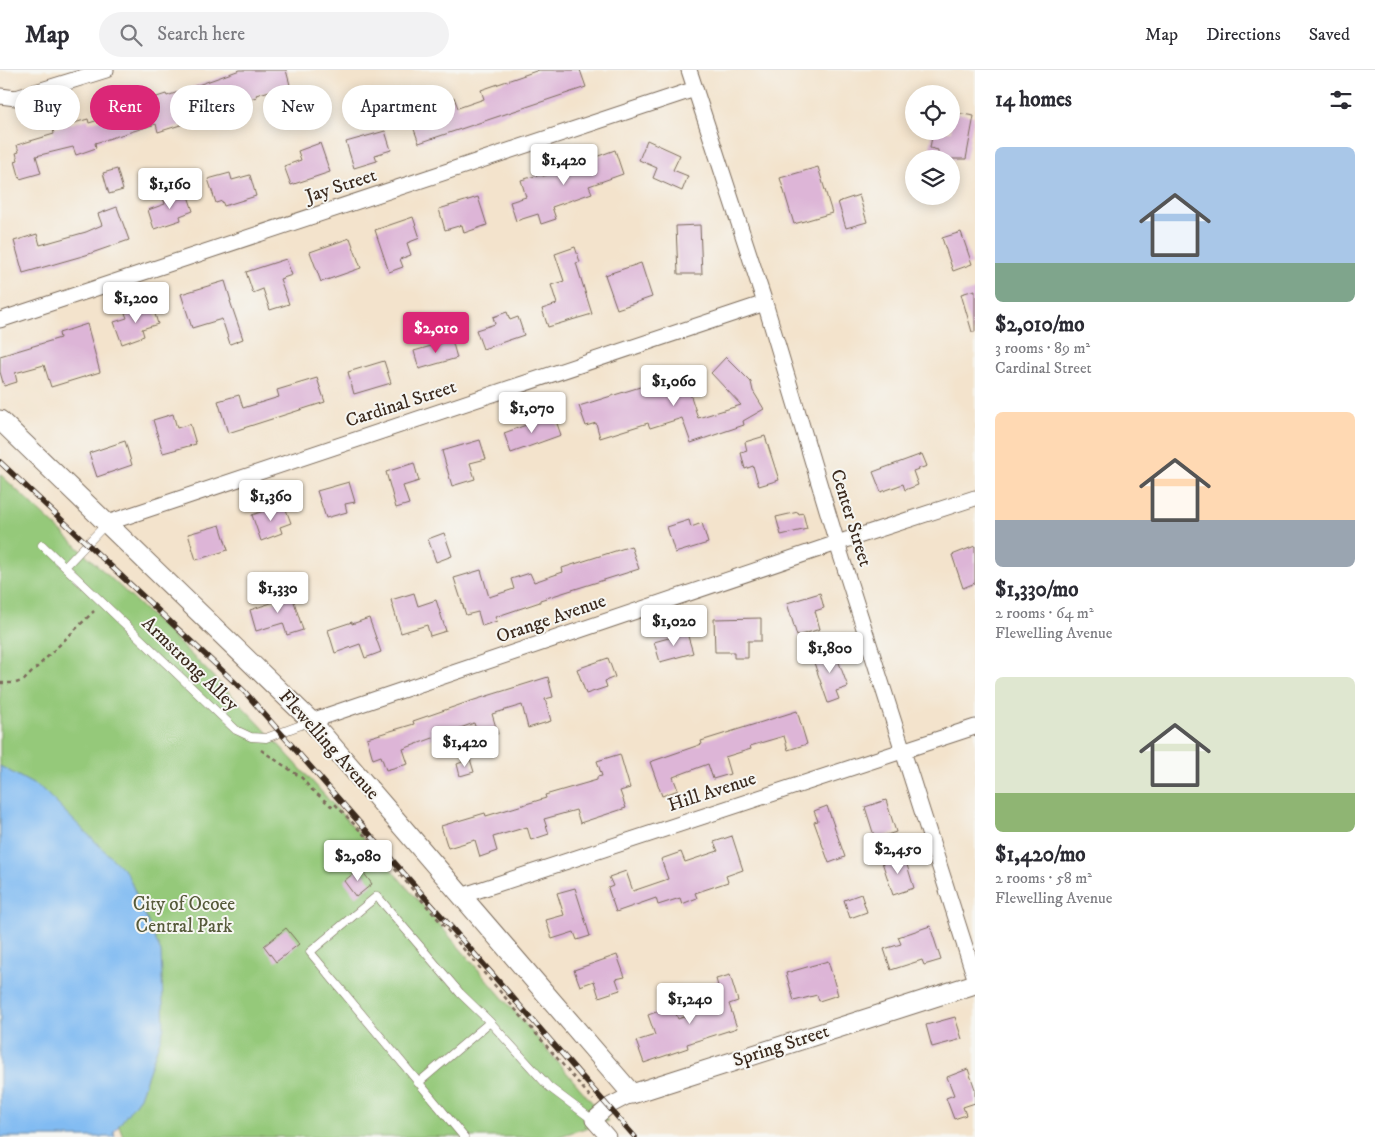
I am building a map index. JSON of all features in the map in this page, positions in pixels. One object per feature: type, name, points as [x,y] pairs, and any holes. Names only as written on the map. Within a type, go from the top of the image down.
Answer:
[{"type":"street","points":[[0,96],[16,98],[106,70]]},
{"type":"street","name":"Center Street","points":[[689,70],[765,303],[837,543],[975,978]]},
{"type":"street","name":"Jay Street","points":[[0,320],[695,89]]},
{"type":"street","name":"Cardinal Street","points":[[107,523],[765,303]]},
{"type":"street","name":"Flewelling Avenue","points":[[0,420],[311,721],[632,1094]]},
{"type":"street","name":"Orange Avenue","points":[[311,721],[975,498]]},
{"type":"street","name":"Hill Avenue","points":[[461,896],[975,727]]},
{"type":"street","name":"Spring Street","points":[[598,1116],[609,1106],[632,1094],[975,984]]},
{"type":"street","points":[[598,1116],[608,1137]]},
{"type":"lane","points":[[65,567],[107,523]]},
{"type":"lane","name":"Armstrong Alley","points":[[42,546],[236,730],[251,737],[266,738],[311,721]]},
{"type":"lane","points":[[464,1137],[310,952],[377,896],[460,993],[490,1022],[549,1087],[584,1112],[598,1116]]},
{"type":"lane","points":[[418,1083],[490,1022]]},
{"type":"path","points":[[0,683],[16,683],[24,680],[97,608]]},
{"type":"path","points":[[257,748],[302,778],[330,806],[334,803],[383,855],[598,1116]]},
{"type":"green space","name":"City of Ocoee Central Park","points":[[0,474],[168,633],[266,731],[397,876],[608,1121],[557,1137],[123,1137],[104,1082],[0,1026]]},
{"type":"water","points":[[0,766],[42,789],[127,873],[161,952],[164,1028],[140,1097],[114,1132],[115,1137],[0,1137]]},
{"type":"building","points":[[240,70],[286,70],[290,85],[263,85],[263,93],[253,98],[253,85],[198,85]]},
{"type":"building","points":[[539,70],[580,70],[586,87],[419,143],[414,130],[455,130],[455,100],[458,108],[484,99],[481,90]]},
{"type":"building","points":[[166,94],[167,96],[170,95],[170,128],[158,132],[158,130],[160,130],[160,96]]},
{"type":"building","points":[[960,114],[974,116],[966,159],[960,159],[960,150],[930,148],[931,140],[960,140]]},
{"type":"building","points":[[88,119],[90,130],[137,130],[95,143],[96,148],[76,155],[73,147],[36,156],[41,173],[20,179],[15,161],[18,160],[16,153],[19,152],[17,145],[54,134],[53,130],[80,130],[80,121]]},
{"type":"building","points":[[385,131],[391,150],[375,155],[377,161],[354,168],[346,142]]},
{"type":"building","points":[[647,140],[680,155],[673,170],[688,176],[682,191],[653,178],[657,168],[639,160]]},
{"type":"building","points":[[320,143],[330,172],[291,185],[284,166],[301,160],[298,151]]},
{"type":"building","points":[[615,150],[623,174],[589,186],[592,193],[552,207],[556,219],[541,224],[538,214],[516,221],[510,202],[526,197],[521,180],[542,174],[543,176]]},
{"type":"building","points":[[818,167],[832,213],[794,224],[780,178]]},
{"type":"building","points":[[117,169],[123,190],[109,194],[103,173]]},
{"type":"building","points":[[230,173],[232,180],[250,175],[256,196],[224,206],[222,201],[216,203],[208,179]]},
{"type":"building","points":[[177,189],[180,199],[188,196],[193,211],[180,216],[181,220],[154,229],[148,210],[165,204],[162,194]]},
{"type":"building","points":[[859,195],[867,222],[846,228],[838,202]]},
{"type":"building","points":[[478,197],[487,225],[464,233],[462,225],[445,230],[439,209]]},
{"type":"building","points":[[117,207],[129,240],[86,255],[23,273],[14,241],[37,234],[40,245],[86,232],[102,225],[98,214]]},
{"type":"building","points":[[413,217],[420,238],[407,243],[411,255],[400,259],[403,267],[389,272],[375,230]]},
{"type":"building","points":[[700,225],[702,274],[678,274],[676,226]]},
{"type":"building","points":[[961,232],[972,264],[953,271],[942,238]]},
{"type":"building","points":[[350,238],[361,268],[321,282],[310,252]]},
{"type":"building","points":[[575,247],[580,262],[576,263],[592,314],[548,327],[542,309],[557,304],[551,285],[564,281],[555,254]]},
{"type":"building","points":[[286,259],[292,275],[280,279],[289,304],[270,310],[263,289],[253,293],[246,272]]},
{"type":"building","points":[[641,263],[652,297],[617,309],[605,275]]},
{"type":"building","points":[[225,281],[243,339],[230,344],[222,319],[192,328],[181,294]]},
{"type":"building","points":[[975,290],[975,332],[972,332],[961,294]]},
{"type":"building","points":[[152,304],[158,324],[142,329],[144,336],[122,344],[114,322],[127,318],[125,313]]},
{"type":"building","points":[[507,312],[510,320],[518,317],[524,335],[483,349],[476,330],[495,324],[493,317]]},
{"type":"building","points":[[87,324],[100,372],[51,387],[44,365],[15,373],[17,382],[4,386],[0,372],[0,356],[60,338],[59,333]]},
{"type":"building","points":[[452,340],[457,358],[419,369],[414,351]]},
{"type":"building","points":[[726,357],[751,382],[753,391],[764,409],[743,421],[744,425],[691,443],[682,418],[650,428],[648,423],[600,438],[596,423],[586,426],[579,406],[653,383],[656,392],[686,381],[698,418],[741,405],[711,373]]},
{"type":"building","points":[[384,361],[391,383],[354,394],[348,372]]},
{"type":"building","points":[[317,378],[325,402],[228,433],[218,401],[239,395],[243,408],[279,397],[277,390]]},
{"type":"building","points":[[173,414],[177,428],[190,424],[196,444],[163,453],[153,420]]},
{"type":"building","points":[[554,415],[561,435],[511,453],[504,433]]},
{"type":"building","points":[[765,436],[779,480],[759,486],[753,466],[745,469],[741,453],[747,451],[745,442]]},
{"type":"building","points":[[480,440],[486,459],[470,463],[475,479],[452,486],[442,451]]},
{"type":"building","points":[[125,441],[132,465],[97,477],[89,453]]},
{"type":"building","points":[[922,454],[927,466],[913,471],[918,485],[905,490],[903,484],[881,492],[873,472]]},
{"type":"building","points":[[414,463],[419,481],[403,486],[409,504],[396,508],[386,472]]},
{"type":"building","points":[[349,482],[355,502],[345,504],[347,512],[326,518],[317,491]]},
{"type":"building","points":[[284,504],[291,523],[280,527],[282,533],[261,541],[252,515]]},
{"type":"building","points":[[798,512],[799,514],[803,513],[807,529],[781,535],[776,517]]},
{"type":"building","points":[[689,520],[691,527],[702,523],[708,543],[675,553],[667,527]]},
{"type":"building","points":[[220,525],[228,550],[196,560],[188,534]]},
{"type":"building","points":[[444,533],[452,556],[436,562],[428,539]]},
{"type":"building","points":[[631,546],[639,569],[540,600],[540,602],[495,617],[497,621],[482,626],[478,612],[466,615],[454,578],[481,570],[489,597],[514,589],[511,579],[530,573],[534,582],[563,572],[562,568]]},
{"type":"building","points":[[975,546],[975,583],[963,588],[952,555]]},
{"type":"building","points":[[290,589],[303,630],[287,635],[283,623],[256,631],[250,610],[277,601],[275,594]]},
{"type":"building","points":[[414,593],[418,606],[436,600],[446,631],[430,636],[427,625],[401,633],[391,600]]},
{"type":"building","points":[[820,593],[824,608],[815,611],[820,629],[797,636],[787,603]]},
{"type":"building","points":[[369,618],[381,652],[365,658],[360,644],[335,653],[328,630]]},
{"type":"building","points":[[761,618],[761,641],[748,641],[748,658],[734,658],[734,652],[715,652],[714,619]]},
{"type":"building","points":[[687,633],[693,653],[660,662],[654,642]]},
{"type":"building","points":[[834,649],[848,687],[836,691],[839,699],[828,703],[812,657]]},
{"type":"building","points":[[608,658],[615,677],[605,681],[607,687],[586,694],[577,669]]},
{"type":"building","points":[[548,677],[553,697],[545,699],[551,721],[528,728],[522,705],[492,714],[498,734],[479,739],[474,723],[403,749],[408,764],[386,770],[381,756],[373,759],[367,738],[414,724],[413,721],[468,702]]},
{"type":"building","points":[[797,711],[807,744],[788,750],[784,736],[750,746],[751,749],[725,757],[730,774],[713,779],[708,764],[673,777],[678,790],[662,796],[650,762],[702,744],[701,741]]},
{"type":"building","points":[[620,754],[630,788],[620,791],[626,808],[580,823],[576,810],[544,819],[549,834],[531,840],[527,827],[493,837],[497,851],[480,857],[475,840],[448,848],[441,826],[485,813],[486,816],[546,798],[545,795],[597,780],[597,777],[602,776],[597,761]]},
{"type":"building","points":[[470,759],[474,772],[460,776],[457,764]]},
{"type":"building","points":[[886,800],[896,832],[875,839],[865,807]]},
{"type":"building","points":[[827,806],[845,857],[829,863],[814,822],[818,821],[814,811]]},
{"type":"building","points":[[732,836],[743,870],[726,876],[728,882],[695,893],[697,898],[682,904],[680,898],[658,905],[656,898],[616,912],[608,888],[613,886],[609,877],[626,871],[633,891],[668,879],[661,859],[681,852],[685,862],[718,851],[714,842]]},
{"type":"building","points":[[904,855],[914,888],[893,895],[882,862]]},
{"type":"building","points":[[360,868],[372,884],[356,897],[344,881]]},
{"type":"building","points":[[575,888],[590,936],[577,940],[574,932],[552,939],[546,920],[564,915],[557,893]]},
{"type":"building","points":[[861,894],[867,912],[850,918],[844,900]]},
{"type":"building","points":[[930,926],[941,960],[924,965],[922,960],[891,970],[884,949],[901,944],[898,937]]},
{"type":"building","points":[[286,928],[299,944],[276,962],[264,946]]},
{"type":"building","points":[[617,955],[625,977],[616,979],[620,990],[599,997],[594,981],[580,986],[574,970]]},
{"type":"building","points":[[828,961],[838,995],[819,1001],[817,995],[794,1001],[786,973]]},
{"type":"building","points":[[730,975],[738,1001],[729,1004],[737,1028],[687,1044],[688,1048],[644,1063],[636,1041],[655,1035],[648,1015],[673,1006],[678,1019],[711,1008],[708,997],[720,993],[716,979]]},
{"type":"building","points":[[955,1017],[962,1039],[932,1047],[926,1025]]},
{"type":"building","points":[[968,1069],[975,1089],[975,1103],[963,1107],[966,1115],[954,1119],[946,1098],[954,1095],[947,1077]]},
{"type":"railway","points":[[0,462],[244,691],[635,1137]]}]
